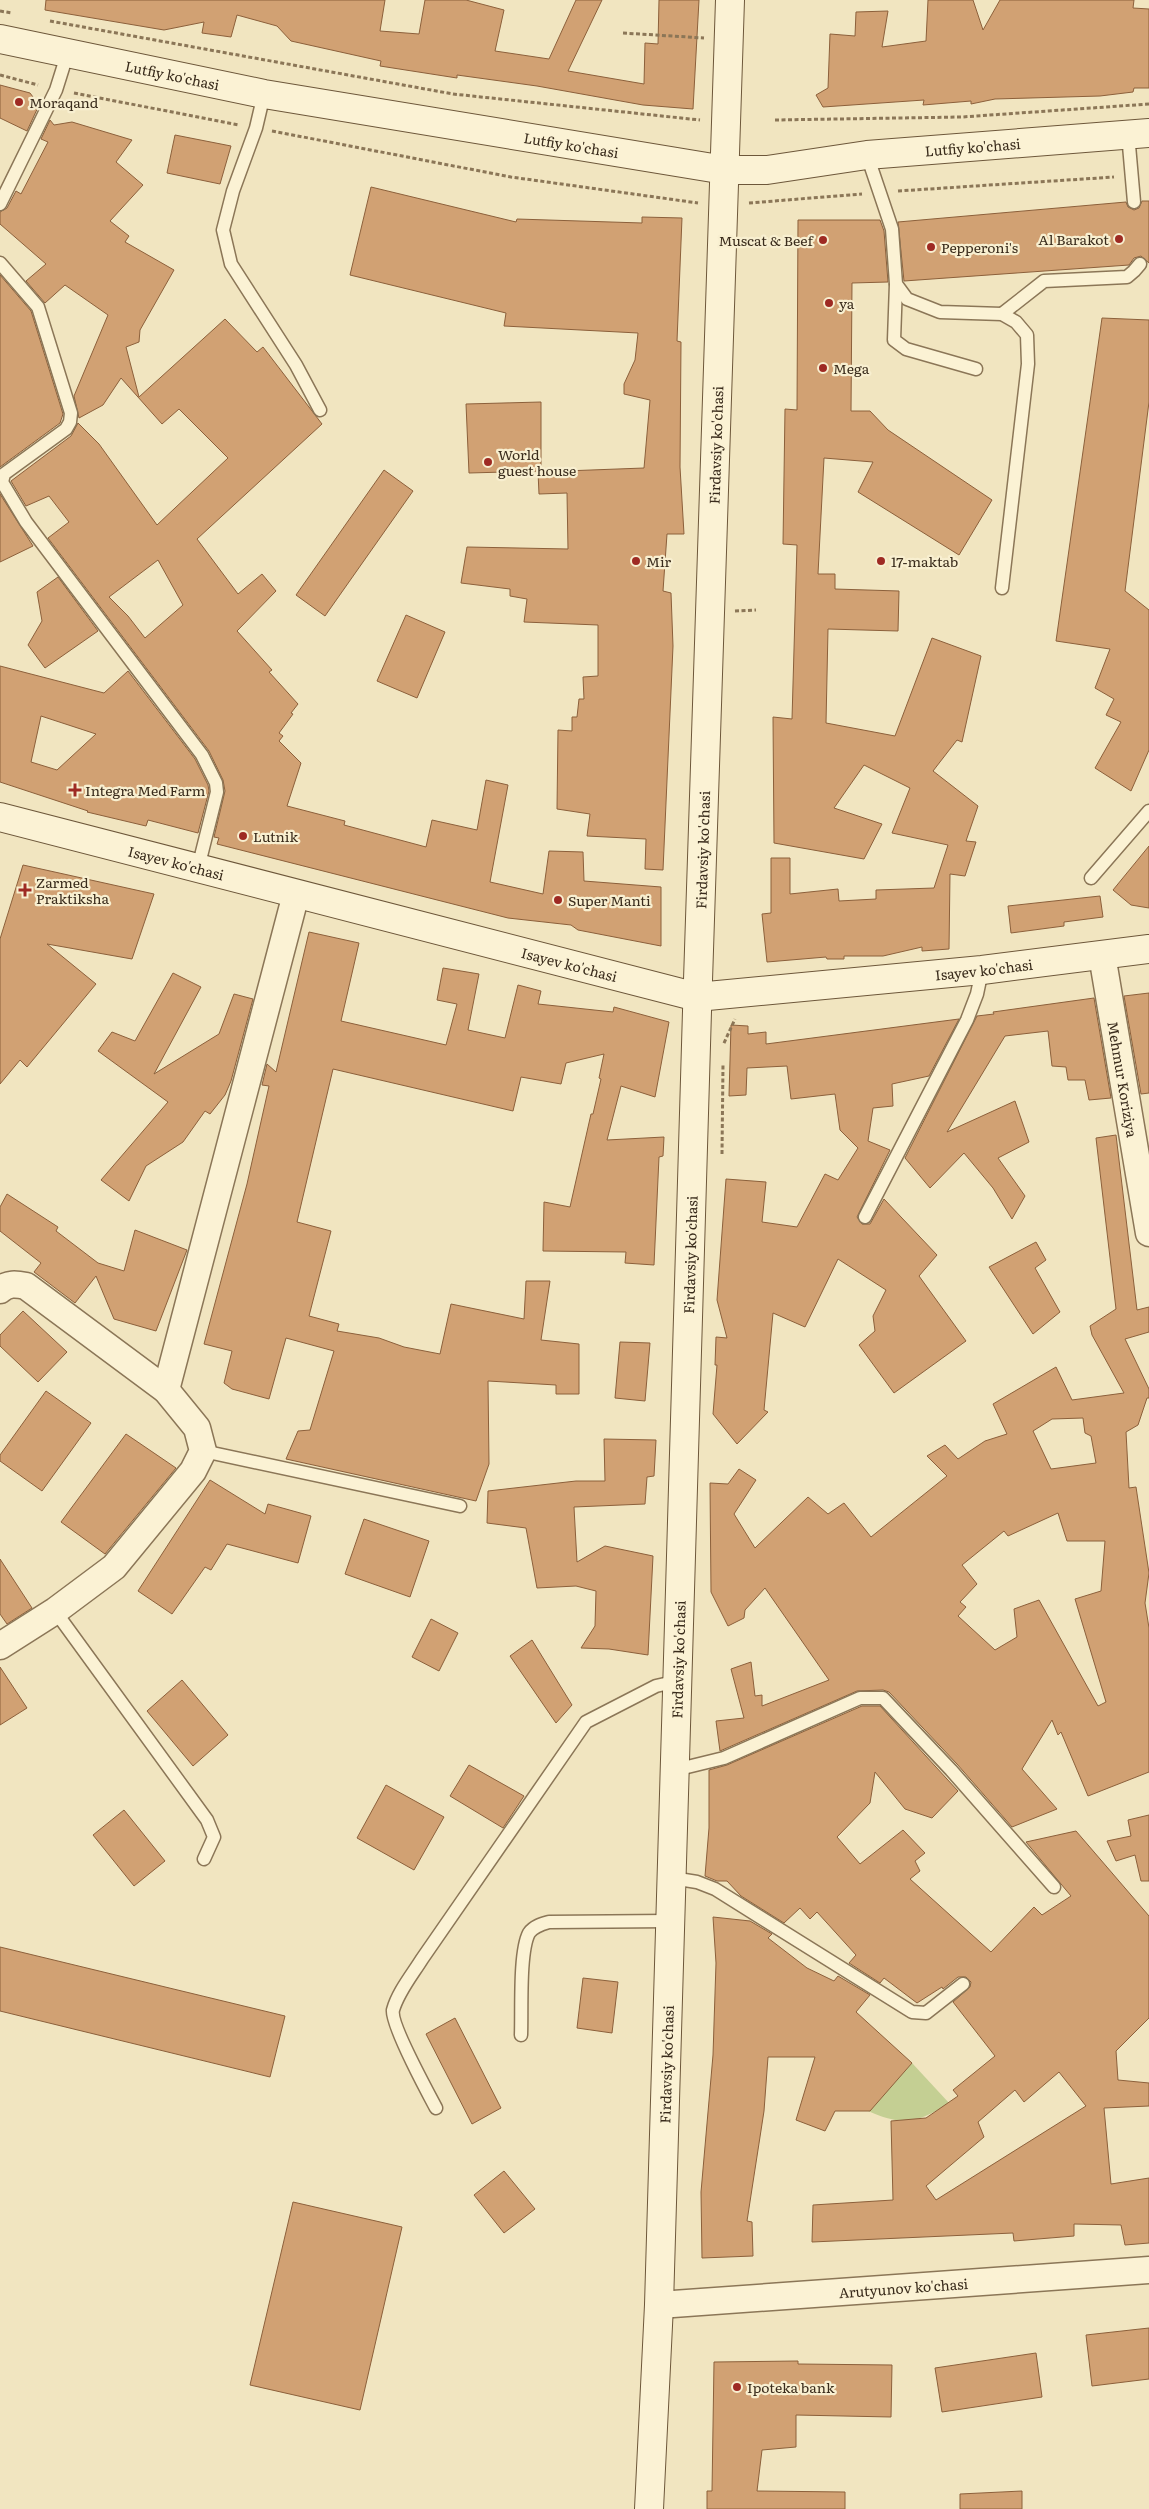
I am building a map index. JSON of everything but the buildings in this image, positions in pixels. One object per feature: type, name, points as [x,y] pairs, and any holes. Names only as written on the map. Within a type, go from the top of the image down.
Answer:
[{"type":"main road","name":"Firdavsiy ko'chasi","points":[[649,2509],[659,2305],[697,997],[730,0]]},
{"type":"main road","name":"Lutfiy ko'chasi","points":[[0,39],[66,55],[264,94],[725,170],[767,170],[867,155],[1139,134]]},
{"type":"main road","name":"Isayev ko'chasi","points":[[0,817],[697,997],[982,970],[1149,949]]},
{"type":"street","points":[[166,1390],[296,894]]},
{"type":"street","name":"Mehmur Koriziya","points":[[1102,955],[1144,1164],[1149,1234]]},
{"type":"street","points":[[0,1290],[15,1284],[26,1286],[166,1390],[198,1428],[203,1451],[193,1470],[114,1567],[55,1611],[0,1646]]},
{"type":"street","name":"Arutyunov ko'chasi","points":[[659,2305],[1149,2270]]},
{"type":"lane","points":[[0,204],[56,90],[66,55]]},
{"type":"lane","points":[[264,94],[256,128],[233,190],[224,230],[231,264],[296,365],[320,410]]},
{"type":"lane","points":[[1134,202],[1134,176],[1139,134]]},
{"type":"lane","points":[[867,155],[892,229],[896,284],[894,340],[906,349],[976,369]]},
{"type":"lane","points":[[0,263],[38,307],[71,414],[66,430],[4,474],[2,482],[26,522],[202,755],[216,783],[217,792],[198,868]]},
{"type":"lane","points":[[1002,314],[1044,281],[1127,276],[1140,264]]},
{"type":"lane","points":[[896,284],[907,299],[940,312],[1002,314],[1016,322],[1027,335],[1028,364],[1002,588]]},
{"type":"lane","points":[[1091,878],[1149,811]]},
{"type":"lane","points":[[865,1217],[967,1020],[977,994],[982,970]]},
{"type":"lane","points":[[203,1451],[460,1506]]},
{"type":"lane","points":[[55,1611],[207,1820],[214,1836],[204,1859]]},
{"type":"lane","points":[[436,2108],[399,2031],[393,2012],[398,1998],[422,1959],[586,1722],[656,1686],[678,1681]]},
{"type":"lane","points":[[675,1770],[724,1758],[860,1698],[883,1698],[890,1703],[944,1762],[1054,1887]]},
{"type":"lane","points":[[672,1878],[697,1882],[715,1889],[912,2012],[926,2013],[963,1984]]},
{"type":"lane","points":[[521,2034],[522,1953],[530,1933],[536,1926],[549,1922],[670,1921]]},
{"type":"path","points":[[0,11],[17,14]]},
{"type":"path","points":[[42,19],[224,54],[453,94],[707,120]]},
{"type":"path","points":[[623,33],[729,40]]},
{"type":"path","points":[[0,76],[56,90],[510,177],[704,204],[763,203],[987,184],[1134,176]]},
{"type":"path","points":[[775,120],[962,117],[1149,104]]},
{"type":"path","points":[[724,1051],[724,1042],[749,992]]},
{"type":"path","points":[[722,1154],[723,1060]]},
{"type":"green space","points":[[912,2063],[949,2103],[918,2119],[900,2121],[868,2111]]},
{"type":"place","name":"Moraqand","points":[[19,102]]},
{"type":"place","name":"Al Barakot","points":[[1119,239]]},
{"type":"place","name":"Muscat & Beef","points":[[823,240]]},
{"type":"place","name":"Pepperoni's","points":[[931,247]]},
{"type":"place","name":"ya","points":[[829,303]]},
{"type":"place","name":"Mega","points":[[823,368]]},
{"type":"place","name":"World guest house","points":[[488,462]]},
{"type":"place","name":"Mir","points":[[636,561]]},
{"type":"place","name":"17-maktab","points":[[881,561]]},
{"type":"place","name":"Integra Med Farm","points":[[75,790]]},
{"type":"place","name":"Lutnik","points":[[243,836]]},
{"type":"place","name":"Zarmed Praktiksha","points":[[25,890]]},
{"type":"place","name":"Super Manti","points":[[558,900]]},
{"type":"place","name":"Ipoteka bank","points":[[737,2387]]}]
